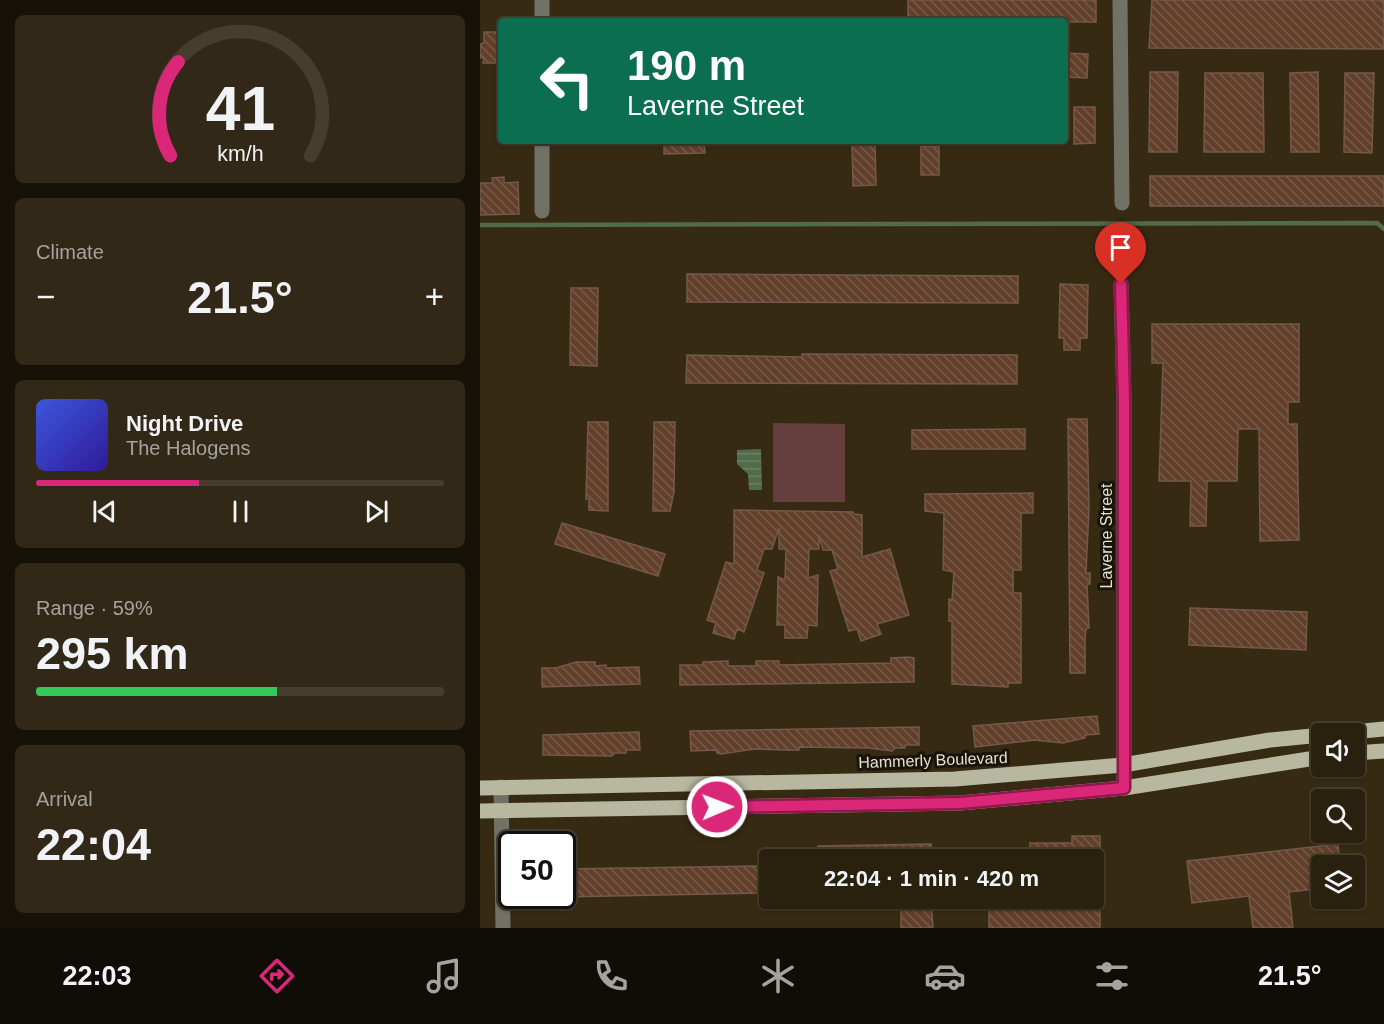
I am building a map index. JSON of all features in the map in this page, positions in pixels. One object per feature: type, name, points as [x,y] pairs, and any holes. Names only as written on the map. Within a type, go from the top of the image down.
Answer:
[{"type":"main road","name":"Hammerly Boulevard","points":[[480,788],[955,779],[1123,765],[1270,740],[1384,729]]},
{"type":"main road","points":[[480,812],[960,803],[1124,788],[1311,759]]},
{"type":"main road","points":[[955,779],[960,803]]},
{"type":"main road","points":[[736,783],[736,807]]},
{"type":"street","points":[[542,0],[542,18]]},
{"type":"street","points":[[1120,0],[1122,203]]},
{"type":"street","points":[[542,144],[542,211]]},
{"type":"street","name":"Laverne Street","points":[[1121,284],[1124,400],[1124,788]]},
{"type":"street","points":[[501,787],[503,928]]},
{"type":"shaded area","points":[[773,423],[845,424],[845,502],[773,502]]},
{"type":"shaded area","points":[[761,449],[762,490],[749,490],[748,474],[737,464],[737,450]]},
{"type":"building","points":[[908,0],[1096,0],[1096,22],[1068,22],[1068,18],[908,18]]},
{"type":"building","points":[[1152,0],[1384,0],[1384,49],[1149,48]]},
{"type":"building","points":[[484,32],[498,32],[498,63],[483,63],[484,57],[480,58],[480,44],[484,43]]},
{"type":"building","points":[[1068,53],[1088,54],[1087,78],[1068,77]]},
{"type":"building","points":[[1150,72],[1178,72],[1177,152],[1149,152]]},
{"type":"building","points":[[1318,72],[1319,152],[1291,152],[1290,73]]},
{"type":"building","points":[[1205,73],[1263,73],[1264,152],[1204,152]]},
{"type":"building","points":[[1345,73],[1374,73],[1372,153],[1344,152]]},
{"type":"building","points":[[1074,107],[1095,107],[1095,143],[1074,144]]},
{"type":"building","points":[[664,144],[704,144],[705,153],[664,154]]},
{"type":"building","points":[[852,144],[875,144],[876,185],[853,186]]},
{"type":"building","points":[[921,146],[939,147],[939,175],[921,175]]},
{"type":"building","points":[[1150,176],[1384,176],[1384,206],[1150,206]]},
{"type":"building","points":[[504,177],[504,183],[518,182],[519,214],[480,215],[480,183],[493,183],[492,178]]},
{"type":"building","points":[[687,274],[1018,276],[1018,303],[687,302]]},
{"type":"building","points":[[1060,284],[1088,285],[1087,338],[1080,338],[1080,350],[1064,350],[1064,338],[1059,338]]},
{"type":"building","points":[[571,288],[598,288],[597,366],[570,365]]},
{"type":"building","points":[[1152,324],[1299,324],[1299,402],[1288,402],[1288,424],[1297,424],[1299,540],[1260,541],[1259,429],[1238,429],[1237,481],[1207,481],[1206,526],[1190,526],[1191,481],[1159,481],[1163,363],[1152,363]]},
{"type":"building","points":[[802,354],[1017,355],[1017,384],[686,383],[687,355],[802,357]]},
{"type":"building","points":[[1068,419],[1087,419],[1089,509],[1086,573],[1090,573],[1090,584],[1087,584],[1089,628],[1086,629],[1085,640],[1085,673],[1070,673]]},
{"type":"building","points":[[588,422],[608,422],[608,511],[589,510],[589,499],[586,499]]},
{"type":"building","points":[[654,422],[675,422],[674,492],[670,511],[653,511]]},
{"type":"building","points":[[1025,429],[1025,449],[912,449],[912,430]]},
{"type":"building","points":[[1033,493],[1033,513],[1021,513],[1021,570],[1013,570],[1013,593],[1021,593],[1021,683],[1008,683],[1008,687],[952,684],[952,621],[949,621],[949,599],[952,600],[954,572],[943,570],[944,513],[925,511],[925,494]]},
{"type":"building","points":[[734,510],[853,512],[862,515],[862,557],[890,549],[909,615],[877,624],[881,634],[861,641],[857,629],[849,631],[830,571],[838,569],[832,550],[823,550],[819,535],[819,549],[809,549],[808,578],[818,575],[817,626],[808,625],[807,638],[785,638],[785,625],[777,625],[778,577],[785,580],[786,549],[779,549],[779,528],[772,549],[764,549],[757,570],[764,573],[744,632],[737,629],[734,639],[713,633],[716,623],[707,620],[726,562],[734,564]]},
{"type":"building","points":[[562,523],[665,554],[658,576],[555,544]]},
{"type":"building","points":[[1190,608],[1307,612],[1306,650],[1189,645]]},
{"type":"building","points":[[891,658],[914,658],[914,682],[680,685],[680,665],[703,665],[703,662],[728,661],[728,666],[756,666],[756,661],[779,661],[779,665],[891,663]]},
{"type":"building","points":[[576,662],[595,662],[595,666],[606,665],[606,668],[639,667],[640,684],[542,687],[542,668],[556,668]]},
{"type":"building","points":[[1097,716],[1099,734],[1085,735],[1085,738],[1063,743],[1035,740],[975,747],[973,726]]},
{"type":"building","points":[[919,727],[919,745],[905,745],[905,748],[895,748],[892,751],[868,748],[799,747],[799,750],[754,749],[721,754],[716,750],[691,751],[690,731]]},
{"type":"building","points":[[639,732],[640,750],[626,750],[626,753],[615,753],[612,756],[543,755],[543,735]]},
{"type":"building","points":[[1072,836],[1100,836],[1100,849],[1030,849],[1030,843],[1072,843]]},
{"type":"building","points":[[931,844],[931,849],[818,849],[818,846]]},
{"type":"building","points":[[1338,844],[1339,855],[1311,855],[1311,889],[1289,892],[1293,928],[1253,928],[1249,896],[1192,903],[1187,861]]},
{"type":"building","points":[[759,866],[759,893],[576,897],[576,869]]},
{"type":"building","points":[[901,909],[932,909],[933,928],[901,928]]},
{"type":"building","points":[[989,909],[1100,909],[1100,928],[989,928]]},
{"type":"waterway","points":[[480,225],[1377,223],[1384,229]]},
{"type":"route","points":[[717,807],[960,803],[1060,796],[1124,788],[1124,363],[1121,284]]}]
